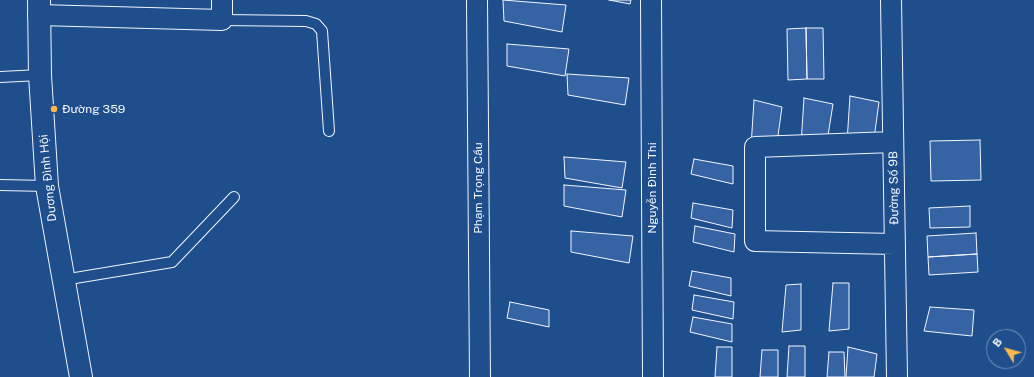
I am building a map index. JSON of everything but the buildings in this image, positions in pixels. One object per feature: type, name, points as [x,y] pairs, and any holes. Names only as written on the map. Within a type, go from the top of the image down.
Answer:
[{"type":"street","points":[[38,7],[222,20],[222,0]]},
{"type":"street","name":"Phạm Trọng Cầu","points":[[477,0],[480,377]]},
{"type":"street","name":"Nguyễn Đình Thi","points":[[651,0],[653,377]]},
{"type":"street","name":"Đường Số 9B","points":[[891,0],[897,377]]},
{"type":"street","name":"Dương Đình Hội","points":[[38,7],[46,186],[81,377]]},
{"type":"street","points":[[893,142],[755,147],[756,242],[895,244]]},
{"type":"lane","points":[[222,20],[306,22],[316,24],[322,31],[329,131]]},
{"type":"lane","points":[[0,77],[40,75]]},
{"type":"lane","points":[[0,185],[46,186]]},
{"type":"lane","points":[[63,280],[172,262],[234,197]]},
{"type":"place","name":"Đường 359","points":[[54,109]]}]
